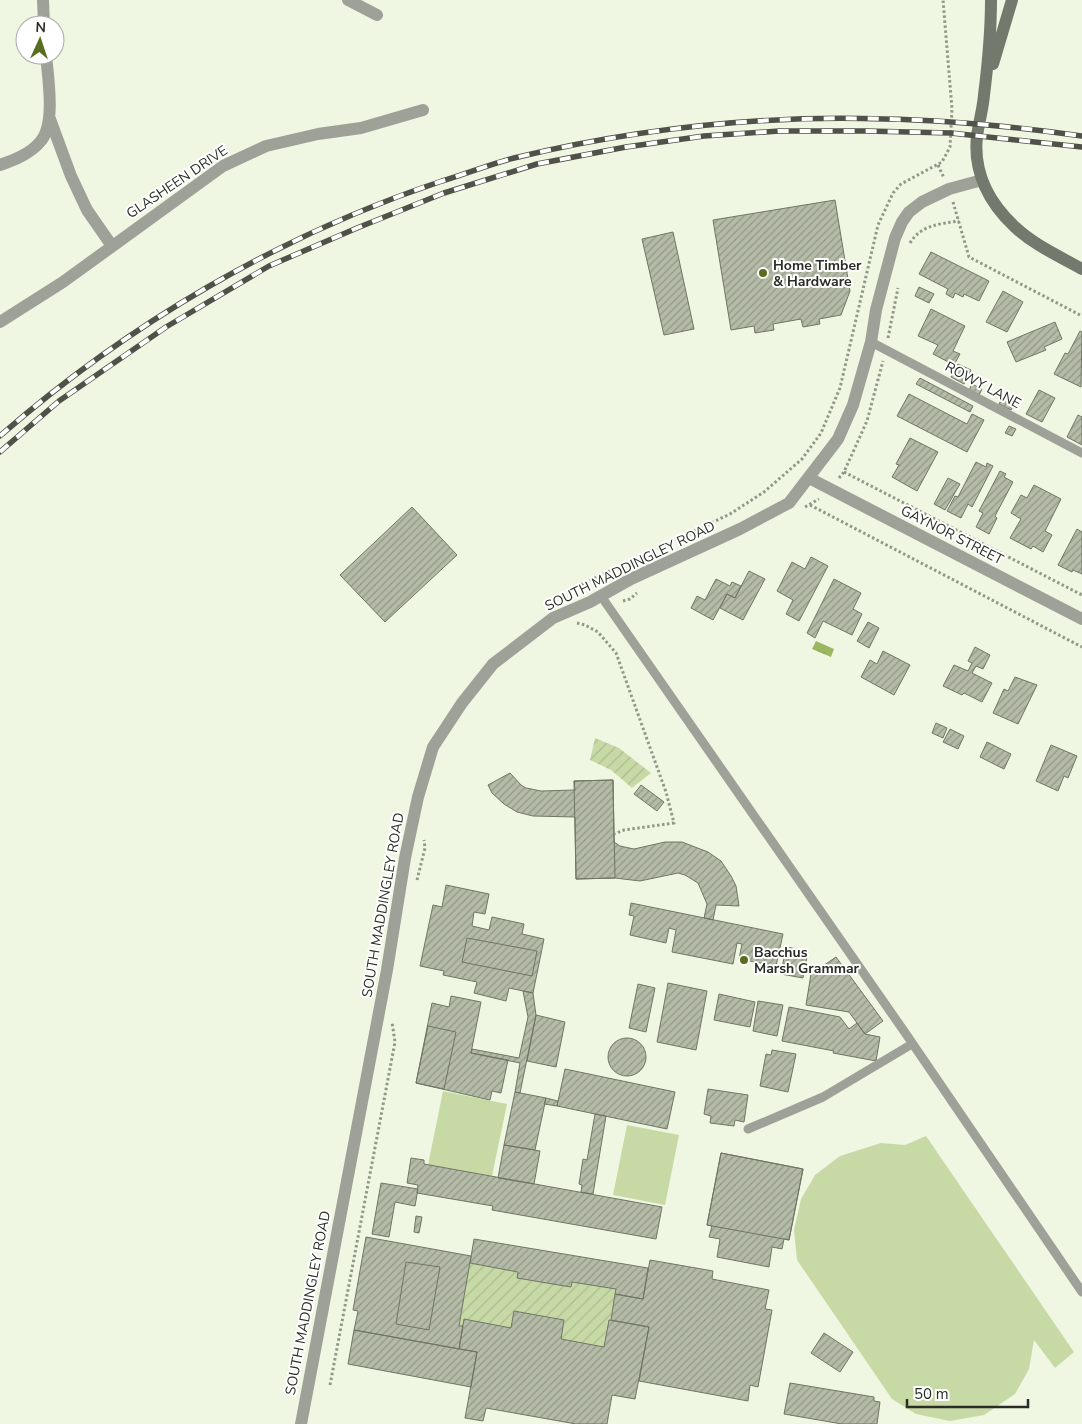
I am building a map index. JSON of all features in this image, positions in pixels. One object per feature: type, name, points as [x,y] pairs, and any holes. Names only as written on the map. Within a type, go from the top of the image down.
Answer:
[{"type":"main road","points":[[991,0],[991,29],[984,95],[977,136],[979,170],[982,180],[989,197],[1002,215],[1016,228],[1034,242],[1082,269]]},
{"type":"main road","points":[[984,95],[1012,0]]},
{"type":"street","points":[[43,0],[44,15]]},
{"type":"street","points":[[348,0],[377,15]]},
{"type":"street","points":[[47,65],[50,119],[71,176],[87,210],[112,246]]},
{"type":"street","name":"GLASHEEN DRIVE","points":[[0,322],[63,282],[223,166],[266,146],[294,139],[361,128],[423,110]]},
{"type":"street","points":[[0,165],[18,159],[41,142],[50,119]]},
{"type":"street","name":"SOUTH MADDINGLEY ROAD","points":[[301,1424],[387,970],[405,858],[418,797],[433,747],[462,703],[493,664],[553,618],[590,602],[604,601],[631,579],[740,529],[789,503],[838,439],[853,405],[871,342],[876,310],[895,238],[902,222],[909,212],[922,202],[949,189],[982,180]]},
{"type":"street","name":"GAYNOR STREET","points":[[809,478],[1082,619]]},
{"type":"lane","name":"ROWY LANE","points":[[871,342],[1082,453]]},
{"type":"lane","points":[[604,601],[1082,1292]]},
{"type":"lane","points":[[748,1129],[822,1097],[912,1044]]},
{"type":"path","points":[[590,602],[582,584],[730,514],[764,492],[802,459],[821,433],[840,388],[878,225],[893,193],[901,184],[942,162],[950,147],[952,109],[943,0]]},
{"type":"path","points":[[938,164],[949,189],[969,257],[1082,316]]},
{"type":"path","points":[[906,249],[916,234],[935,224],[959,221]]},
{"type":"path","points":[[800,509],[818,500],[831,489],[844,472],[867,421],[886,350],[900,279]]},
{"type":"path","points":[[844,472],[1082,595]]},
{"type":"path","points":[[809,505],[1082,647]]},
{"type":"path","points":[[604,601],[630,598],[643,589]]},
{"type":"path","points":[[582,620],[576,623],[585,625],[598,632],[616,653],[666,792],[674,823],[624,830],[614,834]]},
{"type":"path","points":[[416,888],[424,848],[424,836]]},
{"type":"path","points":[[330,1385],[396,1042],[392,1017]]},
{"type":"shaded area","points":[[595,738],[619,748],[651,773],[632,788],[611,770],[590,760]]},
{"type":"shaded area","points":[[443,1091],[507,1104],[492,1176],[428,1165]]},
{"type":"shaded area","points":[[627,1125],[679,1135],[665,1205],[613,1195]]},
{"type":"shaded area","points":[[926,1136],[1074,1352],[1055,1368],[1034,1340],[1029,1369],[1015,1394],[984,1415],[950,1421],[916,1414],[892,1399],[797,1260],[794,1230],[801,1199],[815,1175],[840,1156],[881,1143],[905,1145]]},
{"type":"shaded area","points":[[470,1263],[616,1289],[604,1347],[561,1339],[564,1320],[515,1311],[511,1328],[465,1319],[463,1326],[459,1326]]},
{"type":"water","points":[[816,641],[834,649],[831,657],[812,649]]},
{"type":"building","points":[[835,200],[850,291],[841,315],[819,319],[820,324],[803,327],[801,319],[773,324],[774,330],[755,333],[754,326],[731,330],[713,220]]},
{"type":"building","points":[[673,232],[694,329],[664,335],[642,239]]},
{"type":"building","points":[[931,252],[989,281],[979,301],[964,294],[963,297],[955,293],[953,298],[946,294],[948,289],[919,274]]},
{"type":"building","points":[[919,287],[934,294],[929,303],[915,296]]},
{"type":"building","points":[[1003,291],[1023,302],[1007,332],[986,322]]},
{"type":"building","points":[[931,309],[965,326],[953,351],[960,354],[954,365],[933,354],[938,345],[918,336]]},
{"type":"building","points":[[1055,322],[1062,339],[1044,347],[1046,350],[1016,362],[1007,342]]},
{"type":"building","points":[[1080,331],[1082,332],[1081,387],[1054,374],[1065,353],[1068,354]]},
{"type":"building","points":[[958,364],[971,370],[964,384],[951,377]]},
{"type":"building","points":[[920,378],[973,406],[970,412],[916,384]]},
{"type":"building","points":[[972,384],[982,389],[979,395],[969,390]]},
{"type":"building","points":[[1039,390],[1055,398],[1042,422],[1026,414]]},
{"type":"building","points":[[909,394],[967,424],[972,414],[984,420],[967,452],[897,416]]},
{"type":"building","points":[[1004,395],[1016,401],[1011,410],[999,404]]},
{"type":"building","points":[[1078,415],[1082,417],[1082,445],[1067,437]]},
{"type":"building","points":[[1009,426],[1016,429],[1012,436],[1005,433]]},
{"type":"building","points":[[910,438],[938,452],[917,491],[892,477],[899,465],[896,464]]},
{"type":"building","points":[[976,462],[986,467],[987,463],[993,466],[972,507],[968,504],[961,518],[947,511],[955,496],[958,497]]},
{"type":"building","points":[[1000,471],[1006,474],[1004,477],[1013,482],[995,516],[997,518],[989,534],[976,527],[983,513],[979,511]]},
{"type":"building","points":[[948,478],[960,484],[945,510],[934,504]]},
{"type":"building","points":[[1034,485],[1061,499],[1045,531],[1052,535],[1043,552],[1033,546],[1031,549],[1010,538],[1021,519],[1011,513],[1021,495],[1027,498]]},
{"type":"building","points":[[412,507],[457,555],[385,622],[340,575]]},
{"type":"building","points":[[1077,529],[1082,532],[1082,574],[1073,570],[1072,572],[1058,565]]},
{"type":"building","points":[[811,557],[828,566],[799,621],[786,614],[793,600],[777,591],[792,562],[805,569]]},
{"type":"building","points":[[749,571],[765,579],[743,620],[720,608],[727,594],[735,598]]},
{"type":"building","points":[[716,579],[730,586],[732,582],[741,586],[735,598],[727,594],[713,620],[691,608],[697,596],[705,600]]},
{"type":"building","points":[[834,579],[861,593],[853,609],[862,614],[852,635],[823,621],[815,638],[807,633]]},
{"type":"building","points":[[868,622],[879,628],[869,648],[857,641]]},
{"type":"building","points":[[975,647],[990,655],[983,669],[976,666],[972,673],[992,683],[982,702],[943,686],[954,665],[968,671],[972,663],[968,661]]},
{"type":"building","points":[[883,651],[910,665],[894,695],[861,677],[870,660],[877,664]]},
{"type":"building","points":[[1015,677],[1037,685],[1018,724],[993,713],[1004,689],[1008,691]]},
{"type":"building","points":[[936,723],[947,728],[943,738],[932,733]]},
{"type":"building","points":[[950,729],[964,736],[958,749],[943,742]]},
{"type":"building","points":[[987,742],[1011,754],[1004,769],[980,757]]},
{"type":"building","points":[[1051,745],[1077,756],[1068,778],[1064,776],[1058,791],[1036,781]]},
{"type":"building","points":[[510,773],[526,788],[541,791],[575,790],[574,781],[613,780],[614,842],[620,846],[634,849],[665,842],[682,842],[708,852],[721,861],[731,876],[736,886],[739,906],[716,905],[713,920],[704,918],[707,904],[698,883],[678,873],[640,881],[615,878],[576,879],[575,817],[533,816],[517,812],[504,804],[492,793],[488,785]]},
{"type":"building","points":[[613,780],[615,878],[576,879],[574,781]]},
{"type":"building","points":[[641,785],[664,802],[657,811],[634,794]]},
{"type":"building","points":[[446,885],[489,894],[485,914],[474,912],[472,926],[489,930],[492,917],[524,924],[522,934],[544,939],[533,993],[509,988],[506,1001],[474,993],[477,982],[443,975],[444,971],[420,966],[433,905],[442,907]]},
{"type":"building","points":[[631,903],[783,934],[776,966],[739,959],[742,944],[737,943],[733,964],[672,952],[676,930],[669,928],[666,943],[630,935],[634,916],[629,915]]},
{"type":"building","points":[[467,938],[537,951],[532,976],[462,962]]},
{"type":"building","points":[[786,947],[808,951],[803,978],[781,974]]},
{"type":"building","points":[[836,957],[883,1021],[865,1034],[849,1012],[806,1005],[811,974]]},
{"type":"building","points":[[668,983],[707,991],[696,1050],[657,1042]]},
{"type":"building","points":[[638,984],[655,988],[646,1032],[629,1028]]},
{"type":"building","points":[[523,991],[533,993],[536,1015],[520,1093],[515,1092],[520,1063],[471,1053],[472,1049],[519,1058],[528,1017]]},
{"type":"building","points":[[719,994],[755,1002],[750,1027],[714,1020]]},
{"type":"building","points":[[451,996],[481,1002],[471,1053],[508,1060],[501,1093],[492,1091],[490,1100],[416,1083],[432,1003],[449,1007]]},
{"type":"building","points":[[758,1001],[783,1005],[777,1036],[753,1031]]},
{"type":"building","points":[[789,1007],[840,1017],[849,1029],[857,1023],[865,1034],[880,1037],[876,1061],[782,1041]]},
{"type":"building","points":[[536,1015],[565,1022],[556,1067],[527,1061]]},
{"type":"building","points":[[428,1026],[456,1032],[444,1089],[416,1083]]},
{"type":"building","points":[[627,1038],[640,1044],[646,1057],[640,1070],[627,1076],[614,1070],[608,1057],[614,1044]]},
{"type":"building","points":[[772,1050],[796,1054],[788,1092],[760,1086],[766,1054],[771,1055]]},
{"type":"building","points":[[565,1069],[675,1092],[667,1129],[557,1106]]},
{"type":"building","points":[[708,1089],[748,1095],[744,1122],[735,1120],[734,1126],[710,1123],[711,1116],[704,1114]]},
{"type":"building","points":[[515,1092],[546,1098],[535,1150],[504,1145]]},
{"type":"building","points":[[546,1098],[558,1101],[557,1106],[544,1104]]},
{"type":"building","points":[[595,1114],[606,1116],[593,1194],[581,1192],[582,1185],[579,1184],[583,1159],[587,1160]]},
{"type":"building","points":[[504,1145],[540,1151],[534,1184],[498,1178]]},
{"type":"building","points":[[721,1153],[803,1169],[789,1240],[784,1239],[782,1249],[772,1247],[769,1267],[717,1257],[720,1239],[709,1237],[712,1226],[707,1225]]},
{"type":"building","points":[[721,1153],[803,1169],[789,1240],[707,1225]]},
{"type":"building","points":[[411,1158],[424,1160],[424,1164],[662,1207],[656,1239],[492,1210],[493,1206],[417,1193],[418,1185],[407,1183]]},
{"type":"building","points":[[381,1183],[418,1189],[415,1206],[395,1202],[389,1237],[372,1234]]},
{"type":"building","points":[[416,1216],[422,1217],[419,1233],[414,1232]]},
{"type":"building","points":[[366,1237],[471,1256],[459,1326],[463,1326],[459,1349],[354,1330],[358,1311],[353,1310]]},
{"type":"building","points":[[474,1239],[648,1268],[643,1299],[615,1294],[616,1289],[572,1282],[571,1287],[517,1278],[518,1272],[470,1263]]},
{"type":"building","points":[[650,1260],[713,1271],[712,1279],[769,1290],[765,1309],[772,1310],[758,1387],[750,1385],[748,1401],[639,1381],[649,1327],[611,1320],[615,1294],[643,1299]]},
{"type":"building","points":[[406,1262],[440,1267],[429,1330],[396,1324]]},
{"type":"building","points":[[514,1311],[564,1320],[561,1339],[604,1347],[609,1320],[649,1327],[635,1399],[612,1395],[607,1424],[576,1424],[486,1408],[483,1421],[465,1418],[477,1352],[459,1349],[464,1319],[511,1328]]},
{"type":"building","points":[[354,1330],[477,1352],[471,1387],[348,1364]]},
{"type":"building","points":[[824,1333],[853,1352],[840,1372],[811,1353]]},
{"type":"building","points":[[790,1383],[874,1397],[874,1401],[880,1402],[877,1424],[842,1424],[784,1414]]},
{"type":"railway","points":[[0,436],[100,356],[153,320],[208,287],[265,256],[323,228],[382,203],[505,160],[605,139],[652,132],[698,126],[791,119],[837,118],[959,122],[1082,136]]},
{"type":"railway","points":[[0,452],[59,401],[166,327],[269,266],[444,193],[537,164],[626,147],[704,136],[779,131],[951,133],[1082,147]]},
{"type":"place","name":"Home Timber & Hardware","points":[[763,273]]},
{"type":"place","name":"Bacchus Marsh Grammar","points":[[744,960]]}]
